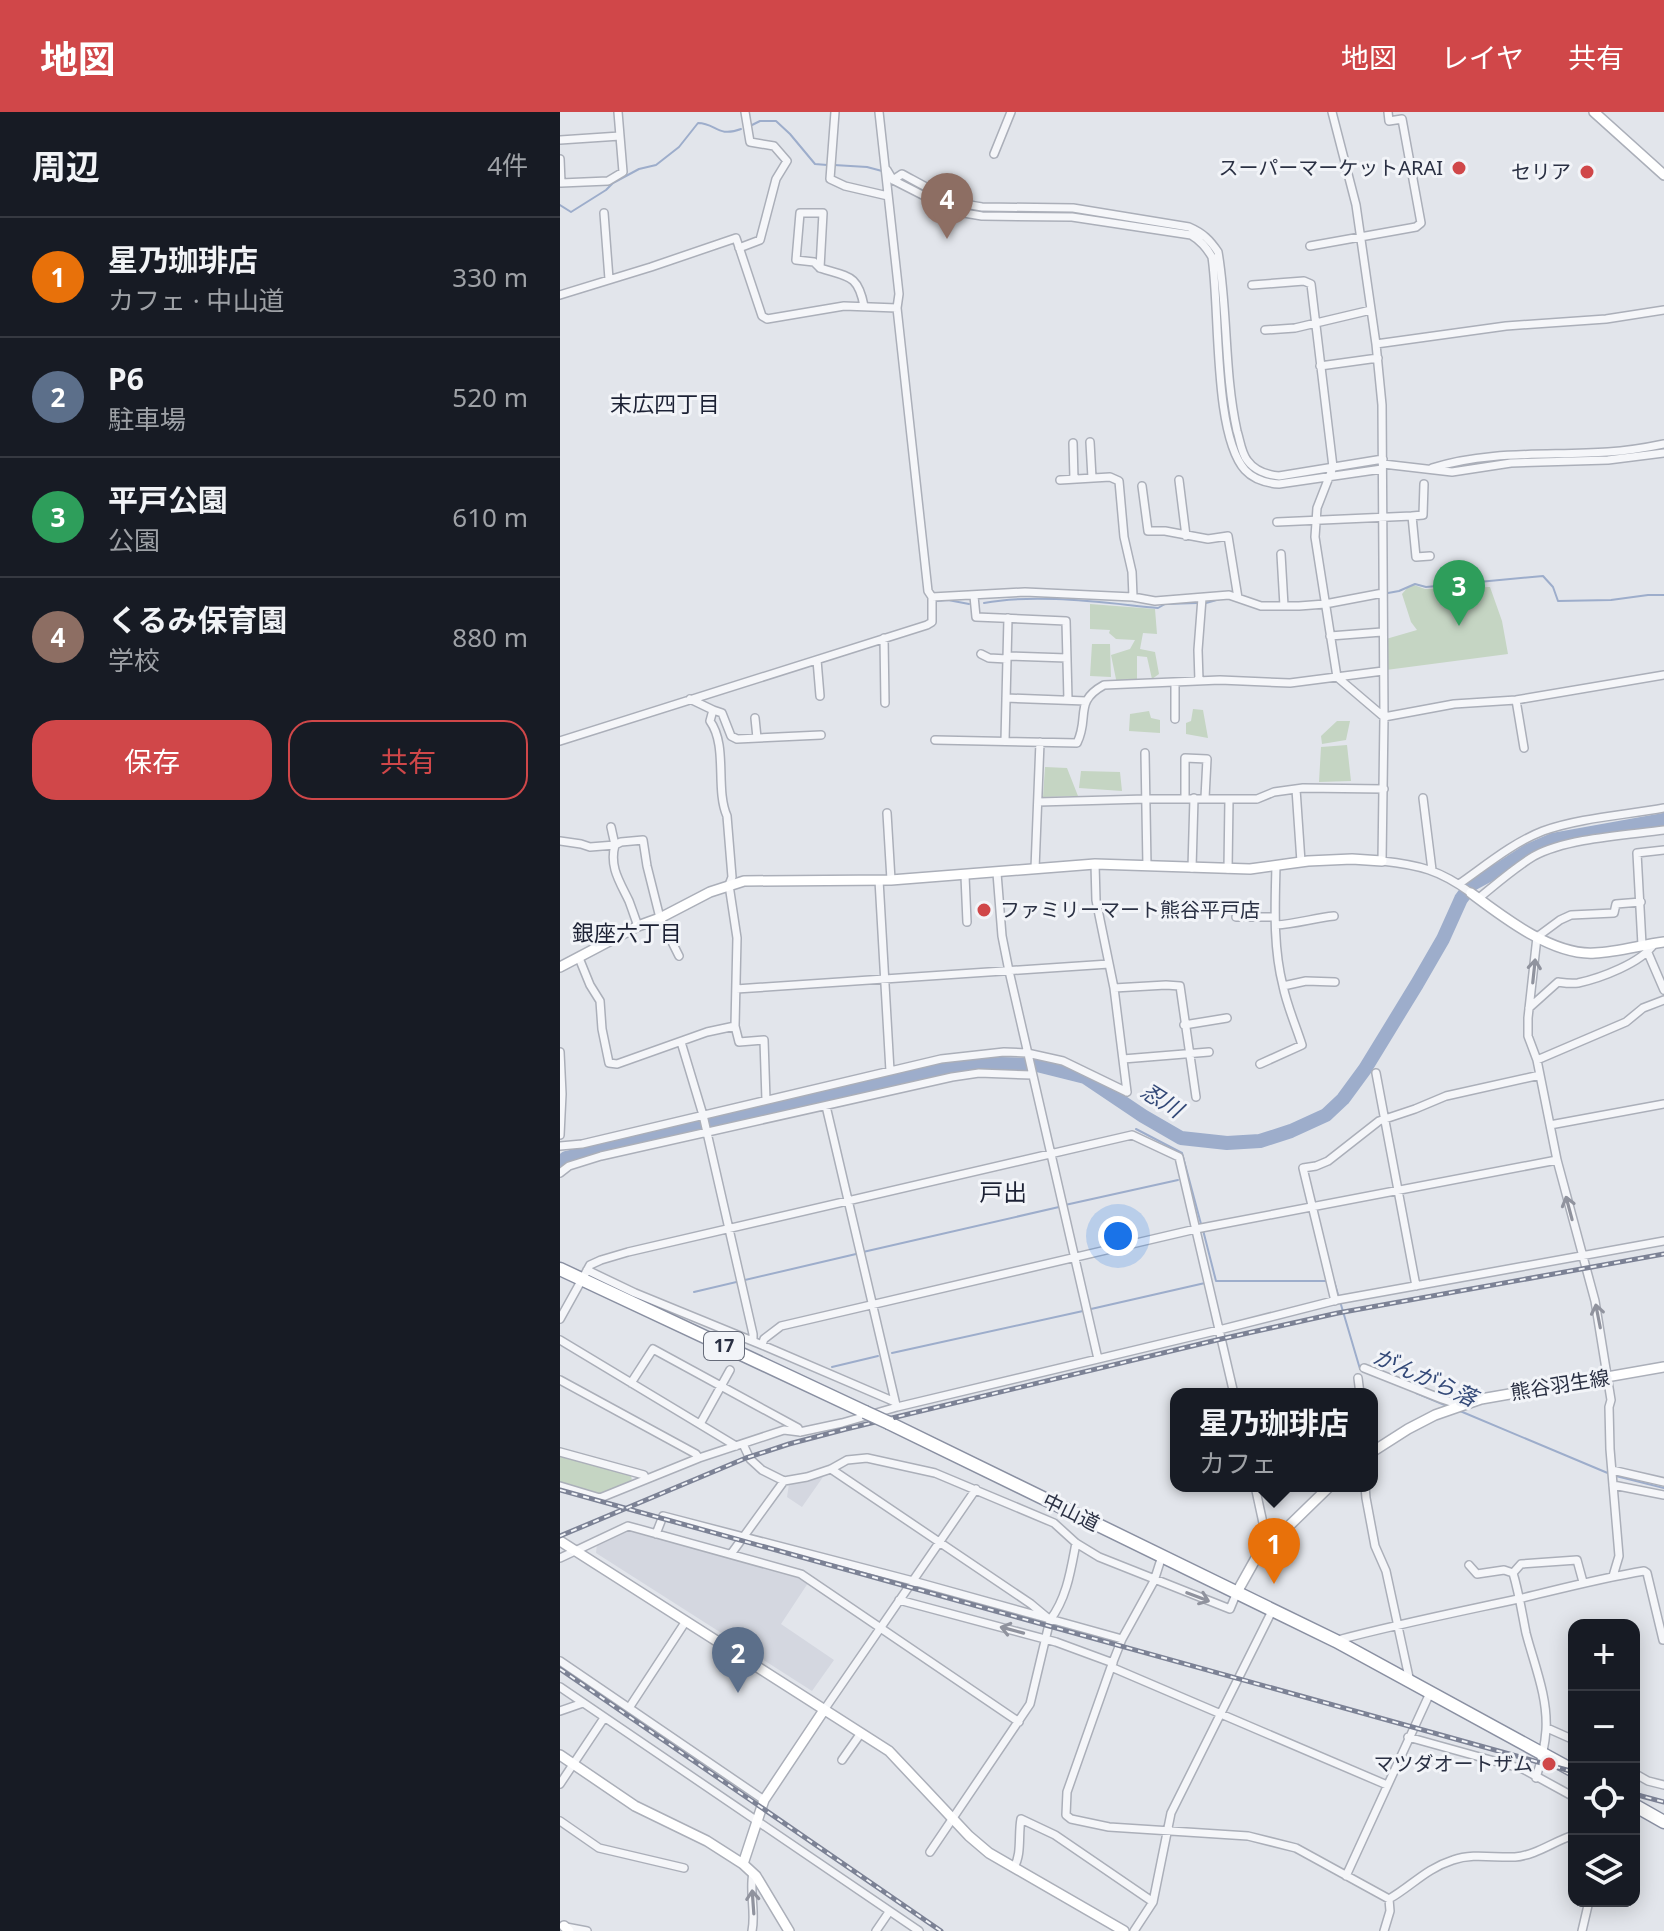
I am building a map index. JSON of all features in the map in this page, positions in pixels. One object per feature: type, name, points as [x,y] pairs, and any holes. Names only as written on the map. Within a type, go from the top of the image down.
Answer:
[{"type":"highway","name":"中山道","points":[[560,1269],[585,1275],[1273,1609],[1568,1768]]},
{"type":"highway","points":[[1640,1808],[1664,1822]]},
{"type":"street","points":[[560,159],[561,183],[608,181],[623,172],[618,112]]},
{"type":"street","points":[[739,248],[760,240],[776,179],[787,161],[774,146],[750,142],[745,112]]},
{"type":"street","points":[[835,112],[830,179],[845,186],[888,196]]},
{"type":"street","points":[[560,741],[932,622],[932,597],[928,591],[897,308],[899,294],[879,112]]},
{"type":"street","points":[[994,154],[1011,112]]},
{"type":"street","points":[[1332,112],[1356,205],[1382,405],[1382,861]]},
{"type":"street","points":[[1310,246],[1416,227],[1421,223],[1402,119],[1389,121],[1388,112]]},
{"type":"street","points":[[1594,112],[1664,175]]},
{"type":"street","points":[[560,140],[620,136]]},
{"type":"street","points":[[885,167],[893,180],[964,213],[1072,217],[1191,235],[1212,257],[1223,402],[1234,453],[1249,474],[1267,483],[1279,484],[1328,478],[1383,464]]},
{"type":"street","points":[[893,180],[902,174],[948,199],[967,205],[1073,208],[1189,227],[1201,232],[1218,252],[1231,401],[1242,450],[1254,467],[1269,475],[1383,464],[1429,469],[1510,455],[1664,453]]},
{"type":"street","points":[[604,213],[609,279]]},
{"type":"street","points":[[820,268],[823,213],[800,213],[796,260],[814,262],[820,268],[850,278],[858,284],[864,306]]},
{"type":"street","points":[[560,295],[736,238],[762,316],[767,319],[844,306],[897,308]]},
{"type":"street","points":[[1252,285],[1304,281],[1311,284],[1333,467],[1317,508],[1315,537],[1330,636],[1337,677],[1384,717]]},
{"type":"street","points":[[1265,330],[1316,324],[1371,310]]},
{"type":"street","points":[[1376,344],[1506,326],[1606,319],[1664,310]]},
{"type":"street","points":[[1320,366],[1378,358]]},
{"type":"street","points":[[1090,442],[1092,478]]},
{"type":"street","points":[[1073,443],[1074,479]]},
{"type":"street","points":[[1638,453],[1664,444]]},
{"type":"street","points":[[1060,480],[1110,477],[1119,481],[1133,597]]},
{"type":"street","points":[[1179,480],[1186,536]]},
{"type":"street","points":[[1277,522],[1423,515],[1424,484]]},
{"type":"street","points":[[1142,486],[1148,531],[1208,539],[1228,536],[1238,598]]},
{"type":"street","points":[[1412,516],[1416,557],[1430,556]]},
{"type":"street","points":[[1281,554],[1284,606]]},
{"type":"street","points":[[932,597],[1025,592],[1133,597],[1155,601],[1229,595],[1261,606],[1284,606],[1325,604],[1383,593]]},
{"type":"street","points":[[974,596],[976,617],[1066,621],[1068,700]]},
{"type":"street","points":[[1199,681],[1202,598]]},
{"type":"street","points":[[1005,741],[1008,618]]},
{"type":"street","points":[[1330,636],[1382,632]]},
{"type":"street","points":[[884,638],[885,703]]},
{"type":"street","points":[[981,654],[989,658],[1067,658]]},
{"type":"street","points":[[817,660],[820,696]]},
{"type":"street","points":[[935,740],[1077,743],[1089,694],[1104,685],[1199,681],[1290,683],[1383,671]]},
{"type":"street","points":[[1384,717],[1454,704],[1516,700],[1664,675]]},
{"type":"street","points":[[1175,682],[1175,719]]},
{"type":"street","points":[[1006,698],[1086,701]]},
{"type":"street","points":[[690,699],[722,713],[731,736],[737,739],[821,735]]},
{"type":"street","points":[[1516,700],[1524,748]]},
{"type":"street","points":[[713,710],[710,721],[716,730],[722,775],[732,877],[729,885],[737,938],[735,1026],[739,1042],[764,1040],[766,1100]]},
{"type":"street","points":[[755,718],[757,738]]},
{"type":"street","points":[[1035,869],[1040,742]]},
{"type":"street","points":[[1145,753],[1147,866]]},
{"type":"street","points":[[1192,868],[1190,798],[1185,758],[1207,759],[1205,798]]},
{"type":"street","points":[[1038,802],[1257,799],[1274,792],[1296,789],[1384,789]]},
{"type":"street","points":[[1296,789],[1301,862]]},
{"type":"street","points":[[1423,798],[1432,870]]},
{"type":"street","points":[[1228,869],[1229,799]]},
{"type":"street","points":[[1468,890],[1509,849],[1541,832],[1564,825],[1664,808]]},
{"type":"street","points":[[887,813],[891,880]]},
{"type":"street","points":[[611,827],[615,845],[612,856],[615,874],[638,926]]},
{"type":"street","points":[[1468,890],[1501,879],[1536,855],[1577,843],[1664,830]]},
{"type":"street","points":[[560,841],[590,847],[643,840],[660,918],[679,956]]},
{"type":"street","points":[[1664,850],[1637,853],[1645,949],[1664,990]]},
{"type":"street","points":[[560,967],[638,926],[744,881],[891,880],[1095,864],[1250,869],[1352,859],[1413,864],[1432,870],[1468,890],[1512,923],[1567,949],[1593,953],[1645,949]]},
{"type":"street","points":[[560,1146],[582,1144],[941,1059],[970,1055],[1004,1052],[1063,1061],[1127,1092],[1114,988],[1096,900],[1095,864]]},
{"type":"street","points":[[1260,1064],[1302,1045],[1278,960],[1276,866]]},
{"type":"street","points":[[997,873],[1002,936],[1009,971],[1098,1359]]},
{"type":"street","points":[[965,876],[967,922]]},
{"type":"street","points":[[879,880],[890,1071]]},
{"type":"street","points":[[1613,1576],[1619,1556],[1611,1400],[1601,1328],[1557,1160],[1537,1060],[1528,1036],[1529,1008],[1537,937],[1571,915],[1614,913],[1616,904],[1641,902]]},
{"type":"street","points":[[1236,917],[1304,923],[1334,916]]},
{"type":"street","points":[[1529,1008],[1558,982],[1575,984],[1602,975],[1633,962],[1645,949],[1659,942]]},
{"type":"street","points":[[579,958],[600,1001],[609,1063],[617,1064],[707,1032],[735,1026]]},
{"type":"street","points":[[736,989],[1109,964]]},
{"type":"street","points":[[1283,986],[1306,981],[1335,982]]},
{"type":"street","points":[[1114,988],[1180,986],[1196,1097]]},
{"type":"street","points":[[1537,1060],[1626,1022],[1643,1008],[1664,1000]]},
{"type":"street","points":[[1184,1025],[1227,1018]]},
{"type":"street","points":[[681,1042],[707,1133],[753,1341]]},
{"type":"street","points":[[560,1052],[560,1135]]},
{"type":"street","points":[[1123,1059],[1209,1052]]},
{"type":"street","points":[[560,1173],[569,1166],[601,1156],[952,1077],[979,1073],[1032,1073]]},
{"type":"street","points":[[1376,1073],[1416,1286]]},
{"type":"street","points":[[1338,1300],[1328,1276],[1303,1168],[1328,1161],[1379,1121],[1446,1096],[1540,1075]]},
{"type":"street","points":[[1550,1125],[1664,1104]]},
{"type":"street","points":[[826,1106],[896,1405]]},
{"type":"street","points":[[560,1319],[590,1265],[614,1256],[1132,1135],[1179,1157],[1233,1388]]},
{"type":"street","points":[[762,1345],[764,1339],[781,1326],[1075,1257],[1196,1229],[1557,1160]]},
{"type":"street","points":[[560,1486],[600,1498],[699,1458],[784,1430],[800,1432],[842,1423],[896,1405],[1338,1300],[1664,1241]]},
{"type":"street","points":[[585,1275],[753,1341],[896,1405]]},
{"type":"street","points":[[560,1340],[740,1445],[750,1459],[768,1474],[784,1481],[807,1477],[847,1460],[867,1458],[935,1473],[1054,1523],[1076,1543],[1099,1557],[1230,1609],[1256,1558],[1324,1492]]},
{"type":"street","points":[[631,1383],[653,1349],[798,1428],[800,1432]]},
{"type":"street","name":"熊谷羽生線","points":[[1378,1448],[1408,1429],[1459,1405],[1505,1393],[1664,1367]]},
{"type":"street","points":[[1364,1368],[1459,1405]]},
{"type":"street","points":[[700,1424],[730,1370]]},
{"type":"street","points":[[1358,1378],[1359,1388]]},
{"type":"street","points":[[560,1380],[699,1458]]},
{"type":"street","points":[[560,1452],[644,1475],[646,1479]]},
{"type":"street","points":[[831,1469],[1050,1620]]},
{"type":"street","points":[[1613,1478],[1664,1482]]},
{"type":"street","points":[[1613,1478],[1664,1495]]},
{"type":"street","points":[[731,1554],[784,1481]]},
{"type":"street","points":[[743,1864],[764,1800],[976,1489]]},
{"type":"street","points":[[1256,1492],[1268,1546]]},
{"type":"street","points":[[1366,1492],[1375,1546],[1386,1571],[1410,1682]]},
{"type":"street","points":[[656,1534],[663,1516],[1122,1639]]},
{"type":"street","points":[[560,1558],[628,1526],[801,1574],[1019,1722]]},
{"type":"street","points":[[560,1541],[889,1751],[953,1820],[989,1853],[1124,1931]]},
{"type":"street","points":[[930,1852],[1030,1704],[1050,1620],[1069,1581],[1076,1543]]},
{"type":"street","points":[[1162,1556],[1154,1581],[1122,1639],[1112,1665],[1067,1792],[1066,1815],[1071,1819],[1109,1827],[1248,1836],[1296,1848],[1389,1899]]},
{"type":"street","points":[[1513,1573],[1521,1564],[1577,1560],[1583,1582]]},
{"type":"street","points":[[1469,1565],[1477,1574],[1504,1570],[1513,1573]]},
{"type":"street","points":[[1336,1641],[1398,1624],[1644,1571],[1664,1640]]},
{"type":"street","points":[[1513,1573],[1544,1702],[1547,1728],[1536,1778]]},
{"type":"street","points":[[899,1600],[1045,1640],[1112,1665],[1387,1785]]},
{"type":"street","points":[[1134,1931],[1153,1902],[1171,1813],[1273,1609]]},
{"type":"street","points":[[629,1708],[686,1621]]},
{"type":"street","points":[[560,1661],[764,1800]]},
{"type":"street","points":[[560,1687],[919,1931]]},
{"type":"street","points":[[1346,1876],[1430,1693]]},
{"type":"street","points":[[560,1711],[583,1703]]},
{"type":"street","points":[[560,1784],[604,1718]]},
{"type":"street","points":[[1547,1728],[1568,1737]]},
{"type":"street","points":[[842,1760],[861,1733]]},
{"type":"street","points":[[1408,1737],[1523,1769],[1568,1794]]},
{"type":"street","points":[[560,1755],[635,1806],[707,1841],[743,1864],[753,1873],[789,1931]]},
{"type":"street","points":[[1640,1776],[1664,1785]]},
{"type":"street","points":[[1014,1867],[1019,1859],[1021,1819],[1055,1835],[1153,1902]]},
{"type":"street","points":[[560,1821],[599,1848],[684,1868]]},
{"type":"street","points":[[1389,1899],[1422,1874],[1454,1859],[1515,1857],[1535,1853],[1568,1837]]},
{"type":"street","points":[[752,1931],[753,1873]]},
{"type":"street","points":[[1384,1931],[1390,1911],[1389,1899]]},
{"type":"street","points":[[1582,1931],[1588,1907]]},
{"type":"street","points":[[876,1931],[889,1912]]},
{"type":"street","points":[[564,1927],[587,1931]]},
{"type":"shaded area","points":[[823,1477],[802,1507],[787,1497],[789,1484]]},
{"type":"shaded area","points":[[628,1529],[808,1583],[781,1624],[834,1660],[812,1691],[596,1553],[597,1544]]},
{"type":"green space","points":[[1414,585],[1425,589],[1490,587],[1502,621],[1508,654],[1386,670],[1386,639],[1417,630],[1411,622],[1402,594]]},
{"type":"green space","points":[[1090,604],[1155,609],[1157,634],[1143,633],[1140,649],[1155,652],[1159,674],[1152,679],[1147,657],[1137,656],[1137,679],[1117,684],[1111,655],[1130,649],[1135,640],[1116,639],[1109,633],[1110,630],[1090,629]]},
{"type":"green space","points":[[1092,644],[1110,644],[1111,677],[1090,676]]},
{"type":"green space","points":[[1193,709],[1203,710],[1208,738],[1186,734],[1186,723],[1191,721]]},
{"type":"green space","points":[[1149,711],[1151,718],[1160,720],[1160,733],[1129,731],[1130,714]]},
{"type":"green space","points":[[1337,721],[1350,721],[1346,740],[1322,744],[1321,736]]},
{"type":"green space","points":[[1347,745],[1351,781],[1319,782],[1321,747]]},
{"type":"green space","points":[[1045,767],[1067,768],[1078,796],[1043,797]]},
{"type":"green space","points":[[1081,771],[1120,772],[1122,791],[1079,788]]},
{"type":"green space","points":[[560,1456],[631,1475],[632,1481],[600,1494],[560,1484]]},
{"type":"waterway","points":[[752,125],[760,121],[776,121],[815,164],[827,165]]},
{"type":"waterway","points":[[560,205],[571,212],[613,183],[639,169],[656,165],[679,147],[698,123],[727,132],[741,129]]},
{"type":"waterway","points":[[834,165],[882,171]]},
{"type":"waterway","points":[[902,179],[964,210],[1074,213],[1191,232]]},
{"type":"waterway","points":[[1218,275],[1227,401],[1234,440]]},
{"type":"waterway","points":[[1645,452],[1664,449]]},
{"type":"waterway","points":[[1453,466],[1515,459]]},
{"type":"waterway","points":[[1335,471],[1369,466]]},
{"type":"waterway","points":[[1247,467],[1265,478]]},
{"type":"waterway","points":[[1272,480],[1329,472]]},
{"type":"waterway","points":[[1388,593],[1415,584],[1426,587],[1543,576],[1553,587],[1558,601],[1664,595]]},
{"type":"waterway","points":[[984,603],[1049,599],[1158,608],[1165,604],[1197,603]]},
{"type":"waterway","points":[[1206,603],[1220,599]]},
{"type":"waterway","points":[[937,601],[969,604]]},
{"type":"waterway","name":"忍川","points":[[560,1164],[566,1158],[965,1065],[1037,1065],[1085,1077],[1181,1138],[1227,1143],[1260,1141],[1326,1115],[1343,1099],[1417,984],[1443,939],[1461,899],[1472,884],[1553,840],[1664,820]]},
{"type":"waterway","name":"がんがら落","points":[[1136,1129],[1182,1153],[1201,1224]]},
{"type":"waterway","points":[[1065,1205],[1178,1180]]},
{"type":"waterway","points":[[863,1252],[1059,1207]]},
{"type":"waterway","name":"がんがら落","points":[[1203,1230],[1216,1281],[1334,1281],[1360,1369],[1363,1370]]},
{"type":"waterway","points":[[694,1292],[856,1254]]},
{"type":"waterway","points":[[1091,1309],[1205,1283]]},
{"type":"waterway","points":[[892,1353],[1083,1311]]},
{"type":"waterway","points":[[832,1367],[878,1356]]},
{"type":"waterway","name":"がんがら落","points":[[1416,1393],[1447,1406]]},
{"type":"waterway","name":"がんがら落","points":[[1460,1411],[1610,1474]]},
{"type":"waterway","name":"がんがら落","points":[[1616,1476],[1664,1488]]},
{"type":"railway","points":[[560,1536],[746,1458],[846,1429],[1338,1313],[1664,1254]]},
{"type":"railway","points":[[560,1490],[1568,1770]]},
{"type":"railway","points":[[560,1669],[941,1931]]},
{"type":"railway","points":[[1640,1796],[1664,1802]]},
{"type":"place","name":"スーパーマーケットARAI","points":[[1459,168]]},
{"type":"place","name":"セリア","points":[[1587,172]]},
{"type":"place","name":"くるみ保育園","points":[[947,239]]},
{"type":"place","name":"平戸公園","points":[[1459,626]]},
{"type":"place","name":"ファミリーマート熊谷平戸店","points":[[984,910]]},
{"type":"place","name":"星乃珈琲店","points":[[1274,1584]]},
{"type":"place","name":"P6","points":[[738,1693]]},
{"type":"place","name":"マツダオートザム","points":[[1549,1764]]},
{"type":"district","name":"末広四丁目","points":[[665,404]]},
{"type":"district","name":"銀座六丁目","points":[[627,933]]},
{"type":"district","name":"戸出","points":[[1003,1193]]}]
